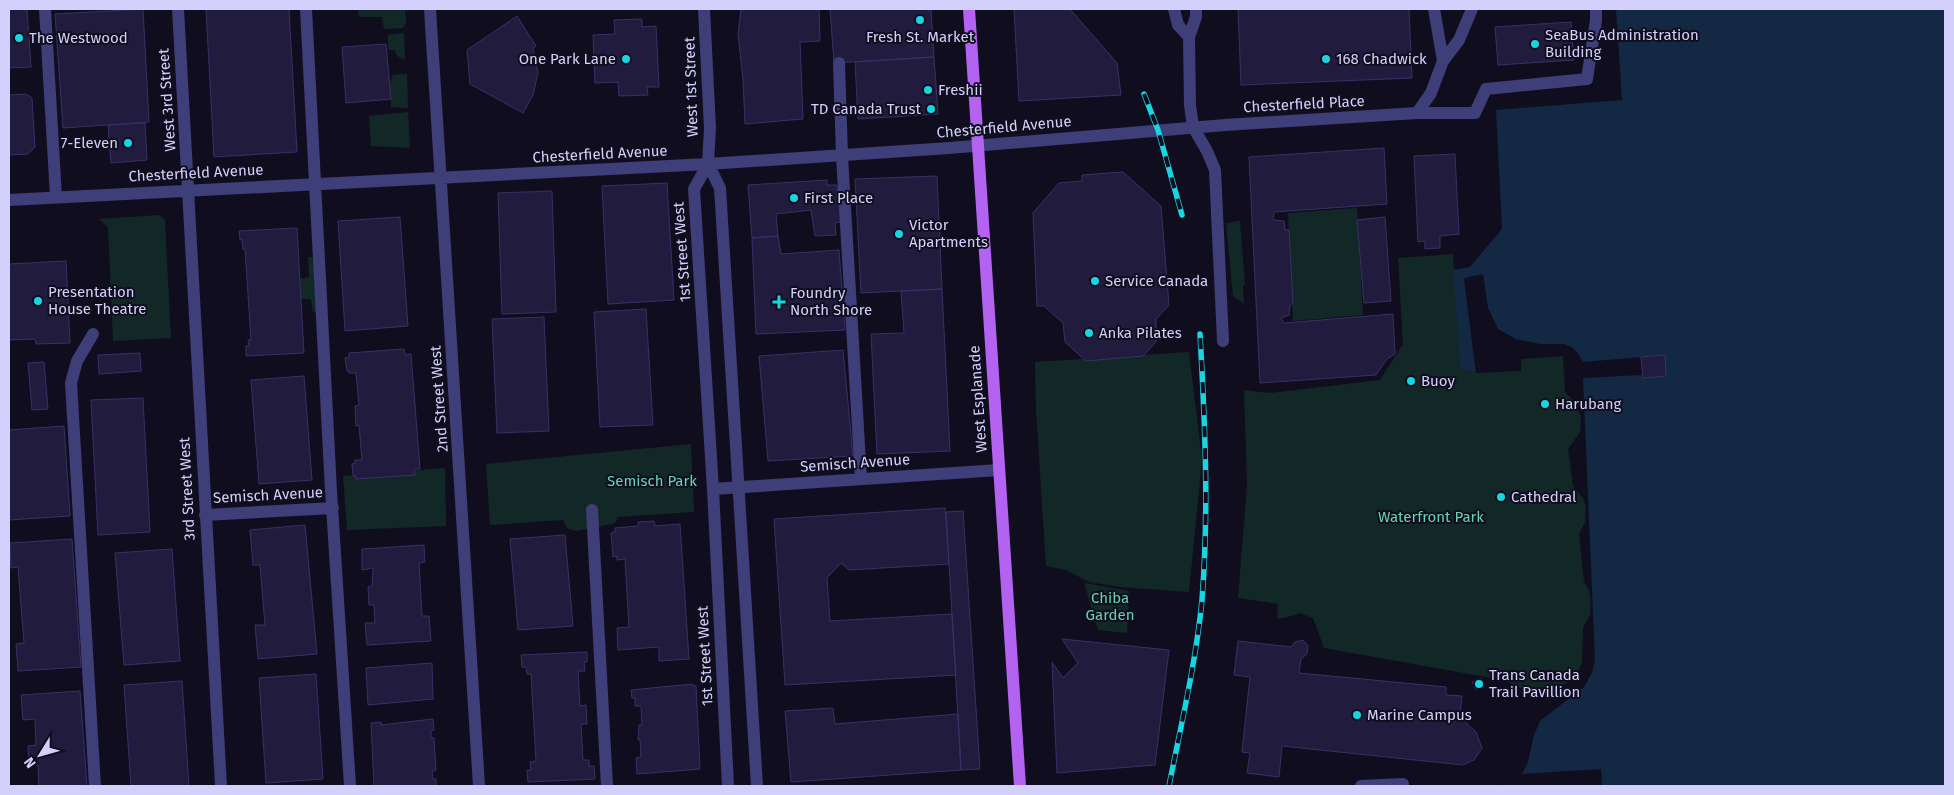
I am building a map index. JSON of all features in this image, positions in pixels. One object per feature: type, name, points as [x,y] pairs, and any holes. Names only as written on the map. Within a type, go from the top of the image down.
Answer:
[{"type":"main road","name":"West Esplanade","points":[[969,9],[1020,786]]},
{"type":"street","points":[[45,9],[56,197]]},
{"type":"street","name":"West 3rd Street","points":[[178,9],[190,190]]},
{"type":"street","points":[[306,9],[331,491],[350,786]]},
{"type":"street","name":"2nd Street West","points":[[430,9],[479,786]]},
{"type":"street","name":"West 1st Street","points":[[704,9],[710,128],[708,164]]},
{"type":"street","points":[[1174,9],[1178,25],[1189,37]]},
{"type":"street","points":[[1196,9],[1196,17],[1189,37],[1190,105],[1193,127],[1207,151],[1215,170],[1223,341]]},
{"type":"street","points":[[1434,9],[1443,61]]},
{"type":"street","points":[[1417,113],[1431,93],[1443,61],[1459,40],[1472,9]]},
{"type":"street","name":"Chesterfield Place","points":[[1193,127],[1417,113],[1475,113],[1486,89],[1587,79],[1596,9]]},
{"type":"street","points":[[840,63],[842,156],[861,479]]},
{"type":"street","name":"Chesterfield Avenue","points":[[9,200],[842,156],[1193,127]]},
{"type":"street","points":[[708,164],[720,188],[757,786]]},
{"type":"street","name":"1st Street West","points":[[708,164],[694,189],[713,489],[728,786]]},
{"type":"street","name":"3rd Street West","points":[[190,190],[205,515],[221,786]]},
{"type":"street","points":[[93,334],[77,361],[71,383],[95,786]]},
{"type":"street","name":"Semisch Avenue","points":[[713,489],[999,470]]},
{"type":"street","name":"Semisch Avenue","points":[[205,515],[333,508]]},
{"type":"street","points":[[592,510],[607,786]]},
{"type":"street","points":[[1361,786],[1403,784]]},
{"type":"green space","points":[[358,9],[405,9],[406,23],[403,28],[384,29],[382,17],[359,17]]},
{"type":"green space","points":[[404,33],[405,60],[397,56],[395,50],[388,50],[388,35]]},
{"type":"green space","points":[[407,74],[408,108],[391,107],[390,83],[393,75]]},
{"type":"green space","points":[[408,112],[410,148],[371,146],[369,116]]},
{"type":"green space","points":[[1357,208],[1363,315],[1293,321],[1288,213]]},
{"type":"green space","points":[[159,215],[165,220],[171,338],[113,341],[108,227],[99,219]]},
{"type":"green space","points":[[1240,221],[1245,285],[1243,285],[1244,304],[1233,296],[1226,223]]},
{"type":"green space","name":"Waterfront Park","points":[[1453,254],[1460,368],[1521,371],[1520,359],[1564,356],[1565,392],[1575,402],[1581,417],[1580,432],[1574,443],[1576,488],[1586,506],[1585,522],[1582,530],[1586,586],[1589,591],[1591,606],[1585,625],[1585,663],[1573,682],[1545,699],[1503,680],[1324,648],[1313,618],[1300,613],[1277,618],[1278,604],[1238,598],[1247,485],[1244,390],[1270,393],[1380,380],[1403,344],[1398,258]]},
{"type":"green space","points":[[308,257],[314,260],[317,311],[313,313],[311,299],[301,299],[300,279],[309,277]]},
{"type":"green space","points":[[1189,352],[1202,459],[1189,592],[1120,587],[1089,582],[1066,570],[1046,566],[1036,410],[1035,362]]},
{"type":"green space","name":"Semisch Park","points":[[691,444],[694,512],[617,517],[616,522],[612,524],[576,531],[567,528],[563,520],[490,525],[486,464]]},
{"type":"green space","points":[[445,468],[446,526],[347,530],[343,476]]},
{"type":"green space","name":"Chiba Garden","points":[[1084,583],[1129,591],[1127,633],[1098,630]]},
{"type":"water","points":[[1616,9],[1945,9],[1945,786],[1502,786],[1526,721],[1573,682],[1585,663],[1585,625],[1591,606],[1590,591],[1586,586],[1582,530],[1585,522],[1586,506],[1576,488],[1571,446],[1579,432],[1580,418],[1575,404],[1565,392],[1563,356],[1521,359],[1521,371],[1476,373],[1460,368],[1453,270],[1470,267],[1502,229],[1496,110],[1622,100]]},
{"type":"pier","points":[[1483,274],[1488,308],[1498,329],[1516,339],[1540,344],[1564,344],[1573,348],[1583,362],[1665,355],[1666,376],[1643,378],[1642,375],[1583,378],[1595,660],[1592,673],[1584,687],[1540,721],[1534,735],[1528,762],[1522,774],[1601,769],[1602,785],[1500,786],[1530,707],[1571,680],[1578,672],[1582,663],[1583,628],[1590,615],[1591,606],[1590,591],[1584,582],[1579,534],[1585,522],[1586,506],[1583,498],[1573,486],[1568,449],[1580,432],[1581,417],[1575,402],[1565,392],[1563,356],[1521,359],[1521,371],[1476,373],[1464,280],[1465,278]]},
{"type":"building","name":"The Westwood","points":[[9,9],[27,9],[31,67],[9,68]]},
{"type":"building","points":[[143,9],[149,122],[63,128],[55,14]]},
{"type":"building","points":[[206,9],[289,9],[297,152],[214,157]]},
{"type":"building","points":[[741,9],[819,9],[820,41],[800,42],[803,119],[745,124],[738,34]]},
{"type":"building","points":[[830,9],[931,9],[934,57],[834,63]]},
{"type":"building","points":[[1014,9],[1070,9],[1117,63],[1121,95],[1019,101]]},
{"type":"building","name":"168 Chadwick","points":[[1238,9],[1409,9],[1412,78],[1241,85]]},
{"type":"building","points":[[517,16],[536,46],[533,48],[538,73],[533,95],[523,113],[470,84],[467,50]]},
{"type":"building","name":"One Park Lane","points":[[642,19],[642,27],[656,26],[659,87],[647,87],[648,95],[619,96],[618,82],[595,83],[593,35],[615,34],[614,20]]},
{"type":"building","name":"SeaBus Administration Building","points":[[1571,22],[1574,60],[1498,65],[1495,27]]},
{"type":"building","points":[[386,44],[391,99],[346,103],[342,47]]},
{"type":"building","points":[[934,57],[938,114],[858,119],[855,62]]},
{"type":"building","points":[[26,94],[32,98],[35,147],[28,154],[9,155],[9,95]]},
{"type":"building","name":"7-Eleven","points":[[145,123],[147,160],[111,163],[108,125]]},
{"type":"building","points":[[1384,148],[1387,204],[1274,212],[1273,220],[1284,221],[1285,230],[1289,230],[1293,303],[1290,305],[1289,315],[1281,318],[1284,323],[1393,314],[1395,354],[1387,359],[1376,375],[1260,383],[1249,157]]},
{"type":"building","points":[[1455,154],[1459,234],[1440,236],[1440,248],[1425,249],[1425,241],[1418,242],[1414,156]]},
{"type":"building","points":[[1123,172],[1161,206],[1169,305],[1156,319],[1156,342],[1143,356],[1086,361],[1065,342],[1063,323],[1044,306],[1037,306],[1033,213],[1059,183],[1082,181],[1082,175]]},
{"type":"building","name":"Victor Apartments","points":[[937,176],[942,289],[861,293],[855,179]]},
{"type":"building","name":"First Place","points":[[827,180],[827,185],[837,185],[841,222],[835,223],[836,235],[815,236],[811,210],[776,214],[778,236],[752,238],[748,185]]},
{"type":"building","points":[[667,183],[674,300],[608,304],[602,186]]},
{"type":"building","points":[[552,191],[556,312],[502,314],[498,193]]},
{"type":"building","points":[[400,217],[408,326],[345,331],[338,221]]},
{"type":"building","points":[[1385,217],[1391,301],[1364,303],[1357,220]]},
{"type":"building","points":[[297,228],[304,353],[246,356],[246,346],[249,346],[248,340],[251,340],[245,249],[243,249],[242,239],[240,240],[239,231]]},
{"type":"building","points":[[778,236],[781,254],[839,250],[845,330],[756,334],[752,238]]},
{"type":"building","name":"Presentation House Theatre","points":[[66,261],[70,343],[36,344],[35,339],[9,340],[9,264]]},
{"type":"building","points":[[942,289],[950,451],[877,454],[871,334],[904,333],[901,291]]},
{"type":"building","points":[[646,309],[653,425],[600,427],[594,312]]},
{"type":"building","points":[[544,317],[549,431],[497,433],[492,319]]},
{"type":"building","points":[[404,349],[405,355],[411,354],[420,469],[414,469],[415,475],[356,479],[356,476],[353,476],[352,464],[355,463],[355,460],[362,460],[359,425],[356,426],[355,406],[359,405],[356,373],[349,373],[347,371],[345,358],[349,357],[349,353]]},
{"type":"building","points":[[843,350],[853,456],[768,461],[759,356]]},
{"type":"building","points":[[140,353],[141,371],[99,374],[98,355]]},
{"type":"building","points":[[1665,355],[1666,376],[1643,378],[1641,357]]},
{"type":"building","points":[[44,362],[48,409],[32,410],[28,363]]},
{"type":"building","points":[[304,376],[312,480],[259,484],[251,380]]},
{"type":"building","points":[[143,398],[150,532],[98,535],[91,400]]},
{"type":"building","points":[[64,426],[70,516],[9,520],[9,430]]},
{"type":"building","points":[[945,508],[949,564],[849,570],[841,563],[827,578],[830,621],[952,614],[956,675],[785,685],[774,519]]},
{"type":"building","points":[[963,511],[980,769],[961,770],[946,512]]},
{"type":"building","points":[[654,521],[655,526],[680,524],[689,659],[659,661],[659,647],[618,650],[617,628],[629,627],[625,559],[617,560],[617,556],[613,557],[611,533],[615,532],[615,528],[638,526],[638,522]]},
{"type":"building","points":[[305,525],[317,654],[258,659],[255,625],[265,625],[260,565],[253,565],[250,530]]},
{"type":"building","points":[[565,535],[573,626],[518,630],[510,539]]},
{"type":"building","points":[[72,539],[81,667],[18,671],[16,644],[24,643],[18,567],[11,568],[10,543]]},
{"type":"building","points":[[424,545],[425,562],[419,563],[422,616],[429,616],[431,641],[367,645],[365,623],[375,623],[374,605],[369,605],[368,587],[372,586],[373,568],[362,570],[362,549]]},
{"type":"building","points":[[172,549],[180,661],[124,665],[115,553]]},
{"type":"building","points":[[1062,639],[1169,650],[1155,765],[1057,773],[1052,662],[1063,678],[1078,663]]},
{"type":"building","points":[[1303,640],[1308,646],[1307,654],[1301,659],[1299,673],[1446,687],[1446,695],[1462,696],[1459,721],[1464,721],[1476,732],[1482,748],[1474,760],[1463,765],[1282,746],[1279,777],[1247,773],[1250,753],[1242,752],[1250,677],[1234,675],[1238,641],[1291,647],[1295,642]]},
{"type":"building","points":[[587,652],[587,662],[584,662],[585,671],[578,671],[580,706],[586,705],[587,724],[581,724],[583,760],[589,760],[589,766],[594,766],[595,779],[528,782],[527,770],[531,770],[530,762],[536,761],[531,674],[527,674],[526,667],[522,667],[521,655]]},
{"type":"building","points":[[432,663],[433,699],[368,705],[366,668]]},
{"type":"building","points":[[316,674],[323,779],[266,783],[259,678]]},
{"type":"building","name":"Trans Canada Trail Pavillion","points":[[1481,678],[1485,685],[1476,690],[1472,682]]},
{"type":"building","points":[[182,681],[189,786],[131,786],[124,685]]},
{"type":"building","points":[[693,684],[693,686],[696,686],[700,769],[637,774],[636,758],[641,757],[640,739],[638,740],[639,725],[642,725],[641,706],[635,706],[635,698],[632,698],[631,690]]},
{"type":"building","points":[[80,691],[87,786],[39,786],[38,765],[29,766],[28,746],[36,745],[35,719],[23,720],[21,695]]},
{"type":"building","points":[[833,708],[835,724],[958,714],[961,770],[791,782],[785,711]]},
{"type":"building","points":[[433,719],[434,730],[431,731],[431,738],[434,738],[436,770],[432,772],[433,779],[436,779],[436,786],[374,786],[371,723],[381,722],[381,725]]},
{"type":"railway","points":[[1144,94],[1158,130],[1182,215]]},
{"type":"railway","points":[[1169,786],[1192,670],[1202,600],[1206,500],[1200,334]]},
{"type":"place","name":"Fresh St. Market","points":[[920,20]]},
{"type":"place","name":"The Westwood","points":[[19,38]]},
{"type":"place","name":"SeaBus Administration Building","points":[[1535,44]]},
{"type":"place","name":"One Park Lane","points":[[626,59]]},
{"type":"place","name":"168 Chadwick","points":[[1326,59]]},
{"type":"place","name":"Freshii","points":[[928,90]]},
{"type":"place","name":"TD Canada Trust","points":[[931,109]]},
{"type":"place","name":"7-Eleven","points":[[128,143]]},
{"type":"place","name":"First Place","points":[[794,198]]},
{"type":"place","name":"Victor Apartments","points":[[899,234]]},
{"type":"place","name":"Service Canada","points":[[1095,281]]},
{"type":"place","name":"Presentation House Theatre","points":[[38,301]]},
{"type":"place","name":"Foundry North Shore","points":[[779,302]]},
{"type":"place","name":"Anka Pilates","points":[[1089,333]]},
{"type":"place","name":"Buoy","points":[[1411,381]]},
{"type":"place","name":"Harubang","points":[[1545,404]]},
{"type":"place","name":"Cathedral","points":[[1501,497]]},
{"type":"place","name":"Trans Canada Trail Pavillion","points":[[1479,684]]},
{"type":"place","name":"Marine Campus","points":[[1357,715]]}]
